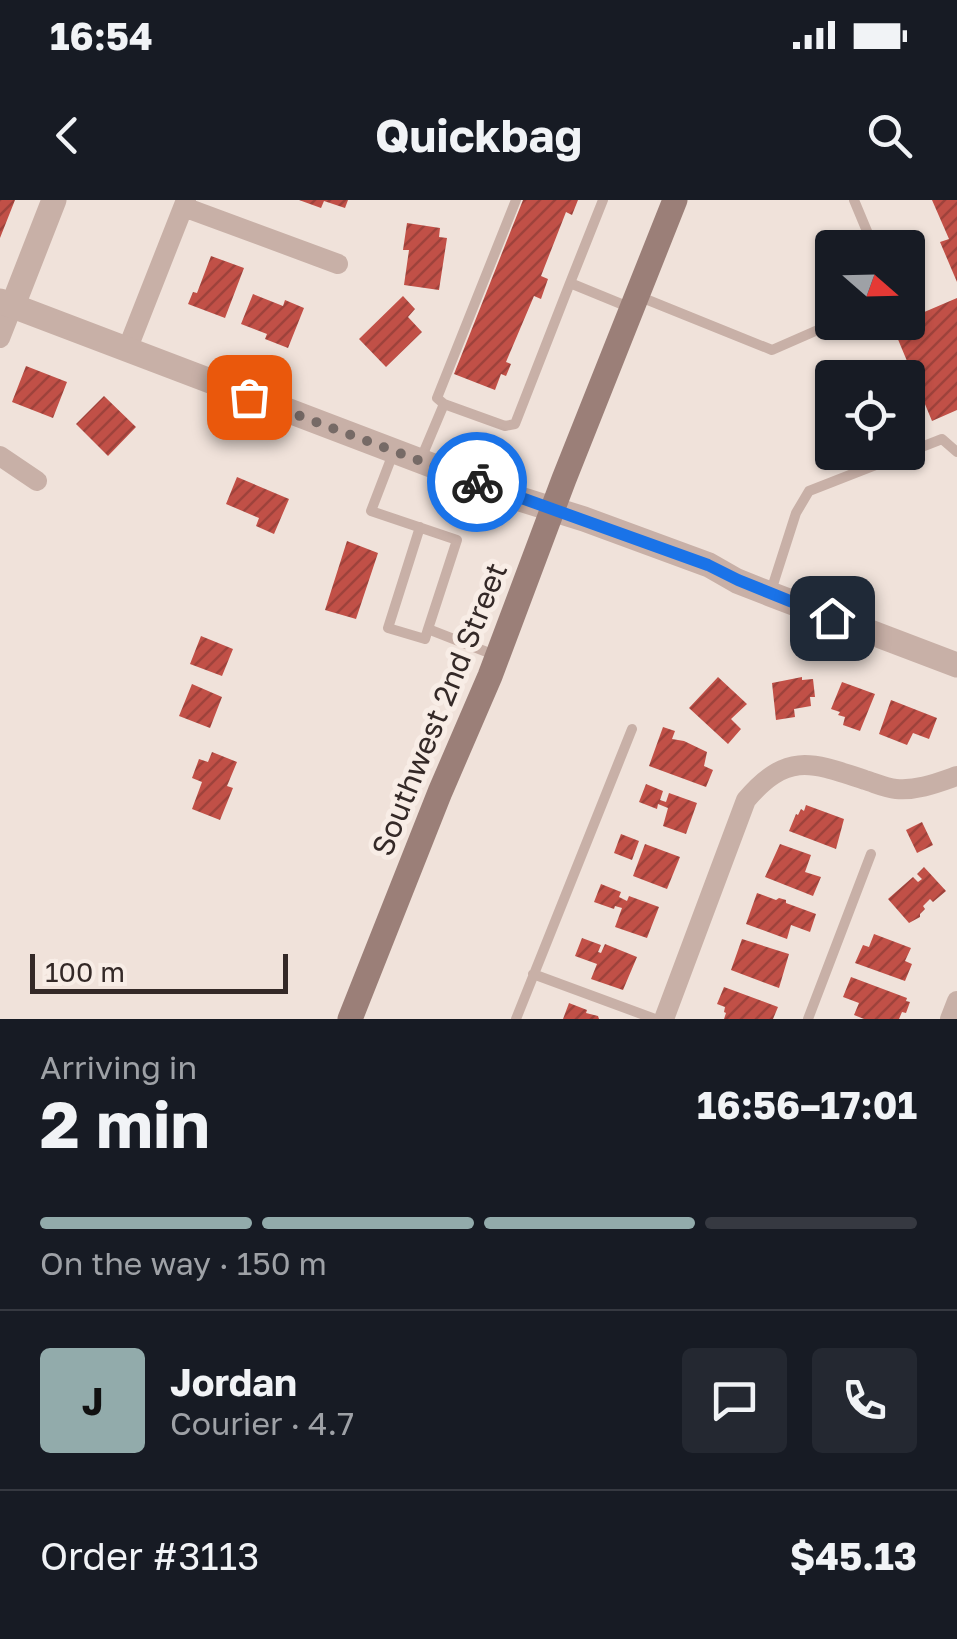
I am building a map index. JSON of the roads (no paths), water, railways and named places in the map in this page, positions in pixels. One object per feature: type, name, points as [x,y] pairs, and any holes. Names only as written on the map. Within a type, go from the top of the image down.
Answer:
[{"type":"main road","name":"Southwest 2nd Street","points":[[350,1019],[498,656],[675,200]]},
{"type":"street","points":[[0,338],[6,303],[54,200]]},
{"type":"street","points":[[127,350],[185,204],[338,264]]},
{"type":"street","points":[[6,303],[520,499],[708,565],[770,594],[957,665]]},
{"type":"street","points":[[0,456],[37,481]]},
{"type":"street","points":[[664,1019],[746,800],[764,780],[789,766],[806,764],[821,765],[894,789],[927,787],[957,776]]},
{"type":"street","points":[[950,1019],[957,1002]]},
{"type":"lane","points":[[516,200],[438,398],[444,404],[505,426],[515,424],[603,200]]},
{"type":"lane","points":[[854,200],[866,230]]},
{"type":"lane","points":[[570,283],[772,350],[815,331]]},
{"type":"lane","points":[[420,461],[444,404]]},
{"type":"lane","points":[[770,594],[796,513],[809,491],[942,439],[957,452]]},
{"type":"lane","points":[[394,450],[371,511],[420,527],[457,540],[425,639],[388,628],[420,527]]},
{"type":"lane","points":[[428,630],[498,656]]},
{"type":"lane","points":[[516,1019],[632,729]]},
{"type":"lane","points":[[808,1019],[870,854]]},
{"type":"lane","points":[[533,974],[655,1019]]}]
